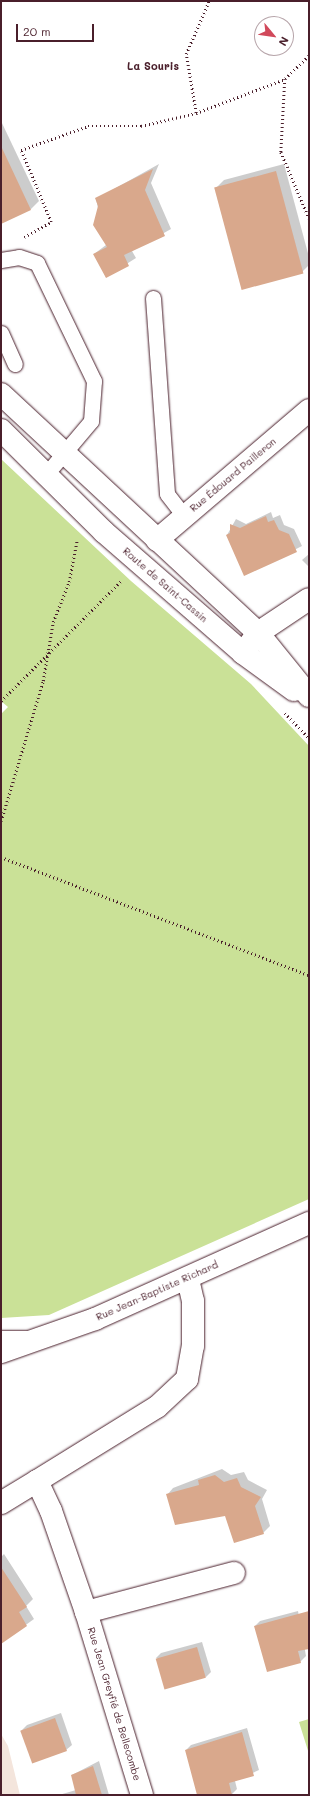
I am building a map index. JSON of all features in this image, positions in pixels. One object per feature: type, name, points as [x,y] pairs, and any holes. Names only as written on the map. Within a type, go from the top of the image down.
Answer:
[{"type":"street","name":"Route de Saint-Cassin","points":[[1,394],[58,459],[157,540],[258,633],[309,696]]},
{"type":"street","name":"Rue Édouard Pailleron","points":[[157,540],[309,410]]},
{"type":"street","name":"Route de Saint-Cassin","points":[[1,430],[90,518],[243,653],[309,701]]},
{"type":"street","name":"Route de Saint-Cassin","points":[[29,459],[58,459]]},
{"type":"street","points":[[243,653],[258,633],[309,599]]},
{"type":"street","name":"Rue Jean-Baptiste Richard","points":[[1,1352],[188,1280],[309,1223]]},
{"type":"street","points":[[1,1503],[157,1407],[186,1379],[193,1346],[192,1296],[188,1280]]},
{"type":"street","name":"Rue Jean Greyfié de Bellecombe","points":[[37,1481],[51,1510],[86,1612],[142,1795]]},
{"type":"street","points":[[86,1612],[234,1573]]},
{"type":"lane","points":[[1,260],[19,257],[37,263],[94,381],[91,421],[58,459]]},
{"type":"lane","points":[[153,298],[167,494],[184,516]]},
{"type":"lane","points":[[1,333],[15,364]]},
{"type":"lane","points":[[1,1338],[40,1338]]},
{"type":"path","points":[[196,113],[186,54],[208,1]]},
{"type":"path","points":[[19,257],[14,243],[51,222],[21,150],[88,126],[141,126],[196,113],[285,79],[309,56]]},
{"type":"path","points":[[285,79],[281,152],[308,217]]},
{"type":"path","points":[[1,821],[43,681],[53,622],[69,582],[74,549],[90,518]]},
{"type":"path","points":[[1,701],[129,573]]},
{"type":"path","points":[[1,858],[309,975]]},
{"type":"shaded area","points":[[1,1734],[8,1746],[20,1795],[1,1795]]},
{"type":"green space","points":[[1,459],[131,581],[251,684],[309,746],[309,1199],[49,1315],[1,1318],[1,714],[8,707],[1,701]]},
{"type":"green space","points":[[309,1719],[309,1754],[299,1722]]},
{"type":"building","points":[[1,146],[31,210],[1,224]]},
{"type":"building","points":[[153,169],[145,190],[165,236],[124,255],[129,266],[106,278],[93,254],[107,247],[93,225],[98,206],[95,198]]},
{"type":"building","points":[[276,171],[303,273],[242,290],[214,188]]},
{"type":"building","points":[[266,516],[268,522],[274,520],[279,530],[289,534],[297,552],[244,576],[226,535],[230,533],[230,524],[240,528]]},
{"type":"building","points":[[215,1475],[224,1482],[237,1478],[241,1487],[261,1497],[255,1506],[264,1534],[234,1543],[225,1516],[175,1525],[166,1494],[199,1485],[198,1480]]},
{"type":"building","points":[[1,1567],[27,1607],[19,1612],[27,1626],[1,1644]]},
{"type":"building","points":[[309,1611],[309,1649],[298,1651],[301,1663],[267,1672],[254,1626]]},
{"type":"building","points":[[197,1647],[206,1678],[164,1690],[156,1659]]},
{"type":"building","points":[[55,1718],[67,1751],[32,1764],[20,1731]]},
{"type":"building","points":[[242,1732],[254,1776],[229,1783],[232,1795],[197,1795],[185,1750]]},
{"type":"building","points":[[93,1766],[102,1795],[76,1795],[71,1775]]},
{"type":"district","name":"La Souris","points":[[153,66]]}]
